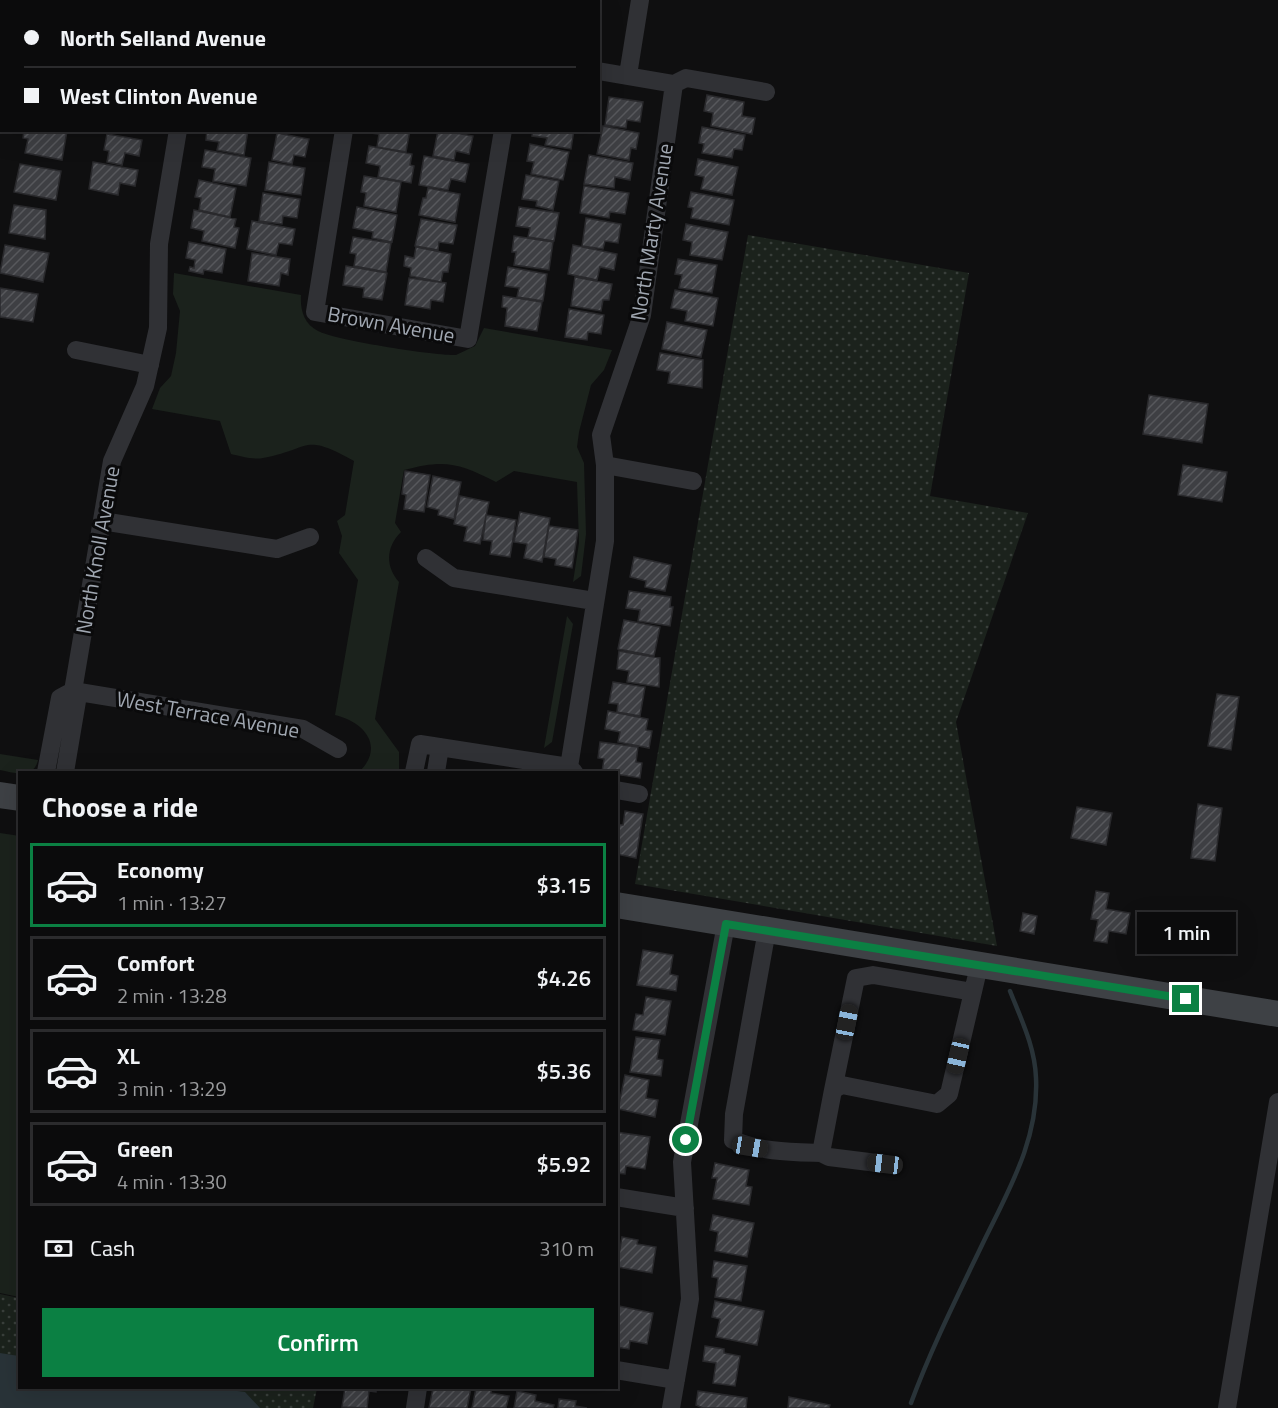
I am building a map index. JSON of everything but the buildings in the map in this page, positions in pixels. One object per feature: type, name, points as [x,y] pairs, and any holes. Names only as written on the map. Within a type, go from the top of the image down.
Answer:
[{"type":"main road","points":[[0,795],[18,798]]},
{"type":"main road","points":[[618,905],[1278,1014]]},
{"type":"street","points":[[627,75],[640,0]]},
{"type":"street","points":[[600,71],[674,84],[686,78],[765,92]]},
{"type":"street","name":"North Marty Avenue","points":[[572,770],[594,601],[605,541],[604,465],[601,435],[642,315],[674,84]]},
{"type":"street","name":"North Knoll Avenue","points":[[65,771],[76,701],[73,691],[112,460],[145,386],[158,328],[159,244],[178,132]]},
{"type":"street","name":"Brown Avenue","points":[[344,132],[315,312],[468,339],[503,132]]},
{"type":"street","points":[[76,350],[150,364]]},
{"type":"street","points":[[604,465],[693,481]]},
{"type":"street","points":[[102,521],[277,549],[310,537]]},
{"type":"street","points":[[426,558],[454,578],[594,601]]},
{"type":"street","name":"North Knoll Avenue","points":[[46,771],[60,698],[73,691]]},
{"type":"street","name":"West Terrace Avenue","points":[[73,691],[303,729],[338,749]]},
{"type":"street","points":[[414,771],[420,744],[572,770]]},
{"type":"street","points":[[436,771],[440,747]]},
{"type":"street","points":[[618,790],[639,794]]},
{"type":"street","points":[[671,1408],[690,1299],[682,1162],[726,924]]},
{"type":"street","points":[[767,930],[734,1114],[733,1140],[750,1147],[821,1153],[829,1157],[885,1164]]},
{"type":"street","points":[[833,1090],[842,1084],[937,1104],[949,1094],[979,966]]},
{"type":"street","points":[[821,1153],[856,978],[873,975],[973,992]]},
{"type":"street","points":[[1227,1408],[1278,1102]]},
{"type":"street","points":[[618,1197],[685,1208]]},
{"type":"street","points":[[618,1370],[676,1380]]},
{"type":"street","points":[[415,1408],[418,1389]]},
{"type":"shaded area","points":[[748,235],[969,273],[930,496],[1028,513],[956,722],[997,946],[635,884]]},
{"type":"shaded area","points":[[174,273],[301,295],[304,316],[309,325],[318,331],[344,339],[428,353],[456,355],[475,346],[484,328],[612,350],[604,370],[591,385],[579,432],[577,447],[584,463],[586,534],[581,576],[573,582],[579,543],[577,482],[514,471],[496,482],[461,467],[441,464],[404,470],[395,523],[401,532],[392,544],[389,557],[391,570],[399,582],[375,719],[399,752],[399,771],[360,771],[367,763],[370,754],[371,745],[368,737],[355,723],[335,715],[358,580],[339,553],[342,536],[337,521],[345,515],[354,461],[325,447],[315,445],[307,445],[259,458],[231,454],[220,421],[152,409],[160,388],[171,376],[176,353],[180,311],[173,294]]},
{"type":"shaded area","points":[[567,616],[573,624],[552,742],[544,748]]},
{"type":"shaded area","points":[[0,754],[38,760],[36,766],[30,771],[18,773],[0,770]]},
{"type":"shaded area","points":[[0,833],[18,836],[18,1297],[0,1293]]},
{"type":"shaded area","points":[[0,1294],[18,1298],[18,1389],[317,1389],[313,1408],[0,1408]]},
{"type":"shaded area","points":[[0,1353],[18,1356],[18,1389],[222,1389],[245,1392],[260,1408],[0,1408]]},
{"type":"waterway","points":[[911,1403],[945,1323],[1011,1185],[1027,1144],[1036,1101],[1035,1067],[1027,1033],[1010,991]]},
{"type":"route","points":[[686,1140],[726,924],[1186,999]]}]
